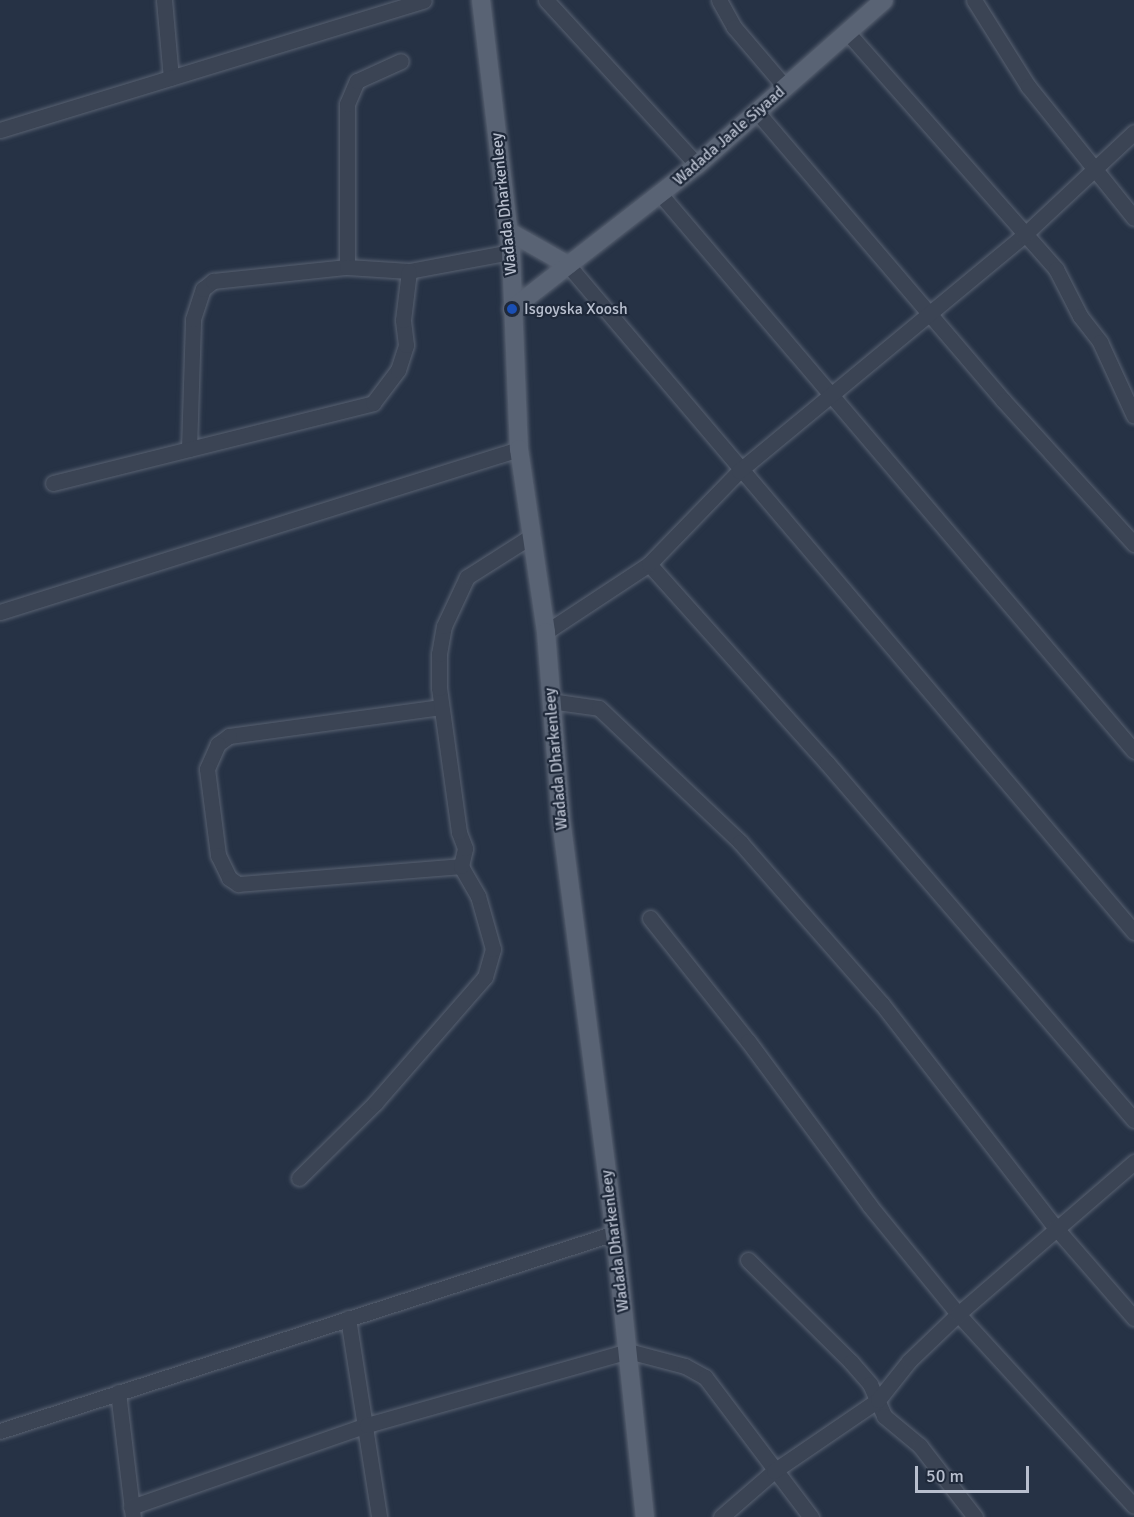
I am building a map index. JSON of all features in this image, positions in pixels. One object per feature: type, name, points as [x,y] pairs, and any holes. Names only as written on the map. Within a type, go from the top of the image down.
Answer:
[{"type":"main road","name":"Wadada Dharkenleey","points":[[481,0],[511,252],[519,449],[546,632],[561,819],[615,1233],[645,1517]]},
{"type":"main road","name":"Wadada Jaale Siyaad","points":[[512,309],[661,195],[885,0]]},
{"type":"main road","points":[[508,231],[567,265]]},
{"type":"street","points":[[164,0],[171,78]]},
{"type":"street","points":[[0,130],[424,0]]},
{"type":"street","points":[[546,0],[697,165]]},
{"type":"street","points":[[719,0],[734,27],[785,87]]},
{"type":"street","points":[[974,0],[1028,86],[1092,170],[1134,218]]},
{"type":"street","points":[[848,33],[921,112],[1023,236],[1067,285],[1080,316],[1100,342],[1134,416]]},
{"type":"street","points":[[347,267],[347,104],[357,81],[401,61]]},
{"type":"street","points":[[757,112],[929,312],[1134,544]]},
{"type":"street","points":[[546,632],[649,564],[739,471],[1023,236],[1134,132]]},
{"type":"street","points":[[661,195],[1134,752]]},
{"type":"street","points":[[189,449],[190,348],[193,319],[203,289],[213,281],[232,277],[347,267],[409,271],[511,252]]},
{"type":"street","points":[[567,265],[739,471],[1134,932]]},
{"type":"street","points":[[53,483],[373,403],[398,370],[406,345],[403,320],[409,271]]},
{"type":"street","points":[[0,612],[519,449]]},
{"type":"street","points":[[299,1178],[375,1103],[485,977],[493,949],[478,896],[461,866],[465,848],[459,832],[441,707],[439,654],[455,596],[467,577],[533,535]]},
{"type":"street","points":[[649,564],[835,771],[1134,1120]]},
{"type":"street","points":[[550,701],[599,708],[740,842],[882,1004],[1055,1227],[1134,1317]]},
{"type":"street","points":[[441,707],[229,736],[218,744],[207,769],[218,855],[229,878],[238,884],[461,866]]},
{"type":"street","points":[[650,918],[748,1041],[870,1206],[958,1314],[1134,1506]]},
{"type":"street","points":[[721,1517],[774,1472],[878,1400],[909,1360],[958,1314],[1055,1227],[1134,1162]]},
{"type":"street","points":[[0,1431],[615,1233]]},
{"type":"street","points":[[748,1260],[851,1362],[878,1400],[884,1416],[920,1446],[975,1517]]},
{"type":"street","points":[[348,1318],[367,1425],[379,1517]]},
{"type":"street","points":[[118,1392],[132,1512],[367,1425],[628,1351],[685,1366],[705,1377],[774,1472],[811,1517]]},
{"type":"place","name":"Isgoyska Xoosh","points":[[512,309]]}]
